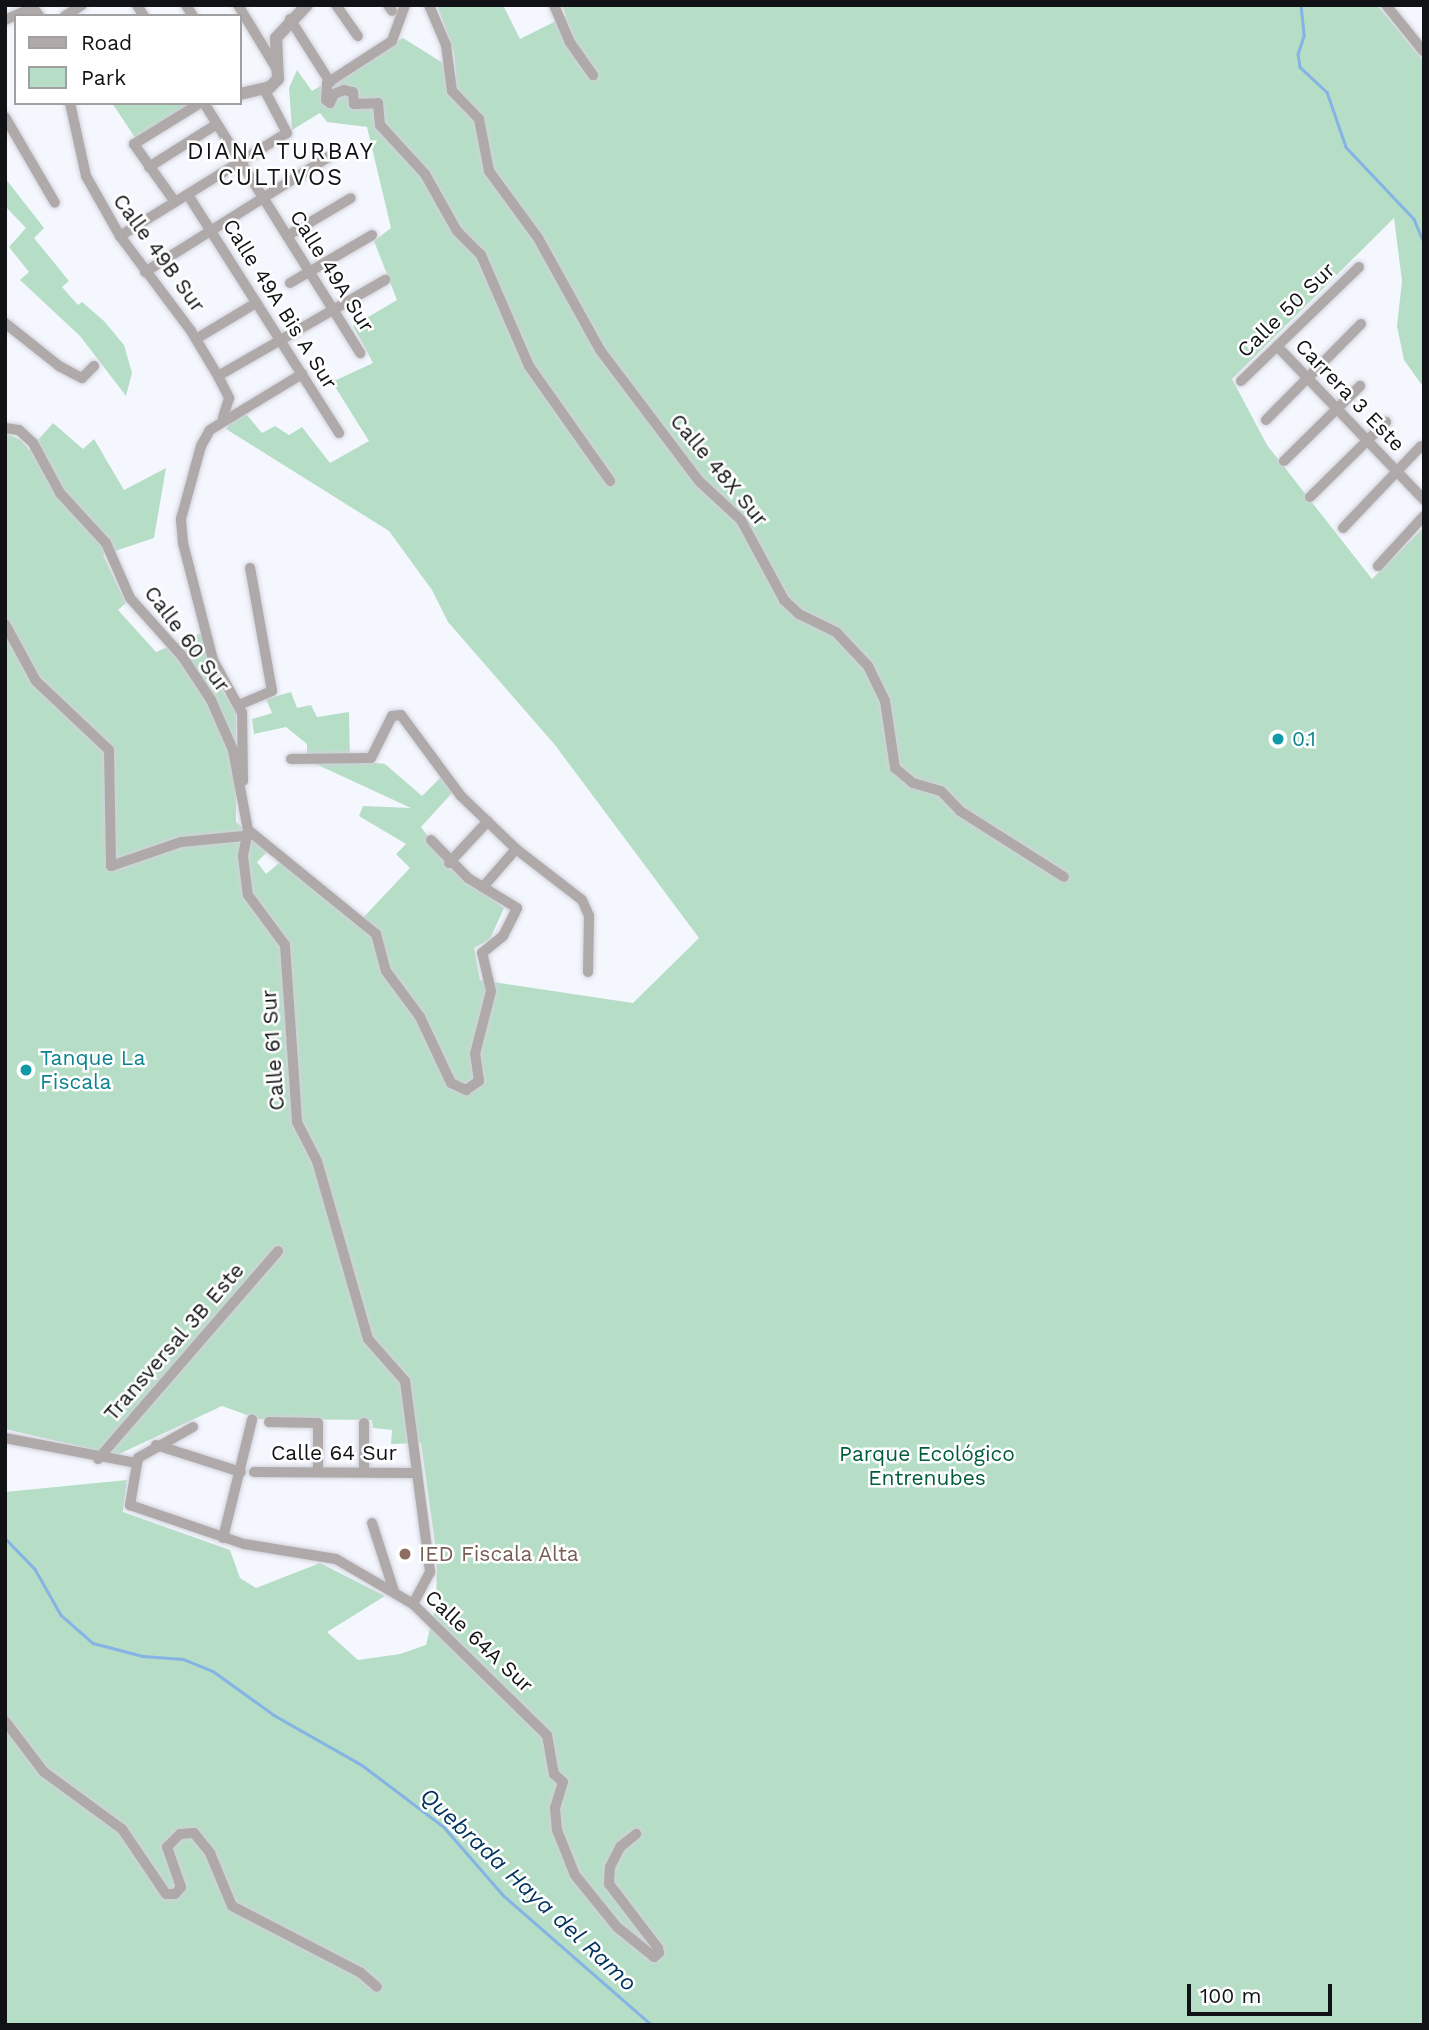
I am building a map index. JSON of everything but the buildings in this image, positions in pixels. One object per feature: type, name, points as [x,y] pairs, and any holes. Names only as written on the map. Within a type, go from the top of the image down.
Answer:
[{"type":"street","points":[[238,5],[280,74]]},
{"type":"street","points":[[280,74],[275,41],[290,19],[307,5]]},
{"type":"street","points":[[336,5],[358,36]]},
{"type":"street","points":[[329,83],[392,41],[405,5]]},
{"type":"street","name":"Calle 48X Sur","points":[[429,5],[446,45],[452,91],[479,119],[489,171],[538,238],[600,350],[701,482],[741,520],[784,600],[799,614],[836,632],[868,666],[886,701],[895,768],[913,783],[941,791],[960,811],[1064,877]]},
{"type":"street","points":[[554,5],[593,75]]},
{"type":"street","points":[[1386,5],[1424,52]]},
{"type":"street","points":[[290,19],[329,83],[330,103],[334,94],[344,90],[353,92],[354,104],[378,103],[380,125],[425,174],[457,231],[481,255],[530,366],[610,481]]},
{"type":"street","points":[[1412,38],[1424,30]]},
{"type":"street","points":[[242,91],[264,89],[280,74]]},
{"type":"street","points":[[120,236],[287,133],[264,89]]},
{"type":"street","name":"Calle 49B Sur","points":[[70,105],[86,176],[120,236],[196,339],[218,376],[229,398],[223,418]]},
{"type":"street","name":"Calle 49B Sur","points":[[175,202],[134,144],[199,105]]},
{"type":"street","name":"Calle 49A Sur","points":[[203,105],[360,353]]},
{"type":"street","points":[[5,117],[55,203]]},
{"type":"street","points":[[149,167],[217,124]]},
{"type":"street","points":[[145,272],[330,156]]},
{"type":"street","name":"Calle 49A Bis A Sur","points":[[188,195],[339,433]]},
{"type":"street","points":[[287,236],[351,198]]},
{"type":"street","points":[[290,283],[372,235]]},
{"type":"street","name":"Calle 50 Sur","points":[[1241,381],[1359,267]]},
{"type":"street","points":[[218,376],[385,280]]},
{"type":"street","points":[[196,339],[256,303]]},
{"type":"street","points":[[5,323],[82,378],[94,366]]},
{"type":"street","points":[[1266,420],[1361,324]]},
{"type":"street","name":"Carrera 3 Este","points":[[1277,346],[1424,500]]},
{"type":"street","points":[[242,798],[246,740],[239,705],[213,660],[183,543],[181,519],[205,436],[223,418],[302,374]]},
{"type":"street","points":[[1284,461],[1360,386]]},
{"type":"street","points":[[1310,497],[1386,422]]},
{"type":"street","name":"Calle 60 Sur","points":[[5,428],[19,430],[33,443],[60,493],[106,543],[130,598],[182,656],[211,700],[233,750],[246,833]]},
{"type":"street","points":[[1343,528],[1421,446]]},
{"type":"street","points":[[1378,566],[1424,516]]},
{"type":"street","points":[[239,705],[272,691],[250,568]]},
{"type":"street","points":[[5,624],[36,681],[109,750],[108,863],[117,867],[191,840],[246,833],[312,877],[376,934],[386,971],[420,1017],[451,1083],[463,1090],[474,1087],[480,1078],[475,1054],[491,991],[482,954],[503,936],[517,908],[449,863],[431,840]]},
{"type":"street","points":[[291,759],[371,758],[394,714],[405,719],[452,785],[516,849],[582,900],[589,916],[588,972]]},
{"type":"street","points":[[449,863],[488,821]]},
{"type":"street","name":"Calle 61 Sur","points":[[246,833],[250,901],[285,944],[297,1122],[317,1161],[368,1339],[405,1381],[414,1473]]},
{"type":"street","points":[[483,887],[516,849]]},
{"type":"street","name":"Transversal 3B Este","points":[[98,1459],[278,1251]]},
{"type":"street","points":[[223,1538],[252,1420]]},
{"type":"street","points":[[269,1422],[318,1423],[318,1472]]},
{"type":"street","points":[[364,1472],[365,1423]]},
{"type":"street","points":[[5,1438],[98,1459],[136,1463],[152,1447],[193,1427]]},
{"type":"street","name":"Calle 64 Sur","points":[[152,1447],[241,1472]]},
{"type":"street","name":"Calle 64A Sur","points":[[136,1463],[130,1505],[223,1538],[324,1555],[394,1591],[413,1604],[547,1735],[554,1774],[563,1782],[555,1808],[557,1830],[575,1875],[617,1927],[654,1957],[658,1948],[609,1884],[610,1867],[620,1847],[636,1834]]},
{"type":"street","name":"Calle 64 Sur","points":[[254,1472],[414,1473]]},
{"type":"street","points":[[413,1604],[430,1572],[414,1473]]},
{"type":"street","points":[[372,1523],[394,1591]]},
{"type":"street","points":[[5,1721],[44,1772],[122,1829],[166,1894],[175,1894],[181,1887],[167,1847],[180,1835],[194,1833],[210,1853],[232,1906],[361,1973],[377,1987]]},
{"type":"green space","name":"Parque Ecológico Entrenubes","points":[[437,5],[503,5],[520,39],[566,16],[562,5],[1377,5],[1424,61],[1424,388],[1404,360],[1397,326],[1402,281],[1394,218],[1232,379],[1267,445],[1372,579],[1424,527],[1424,2025],[5,2025],[5,1492],[127,1480],[123,1512],[230,1550],[240,1578],[256,1588],[320,1563],[385,1596],[327,1632],[358,1660],[400,1654],[426,1645],[436,1604],[437,1558],[421,1443],[391,1444],[392,1430],[373,1428],[372,1420],[258,1419],[222,1406],[117,1455],[5,1429],[5,433],[21,440],[29,450],[53,423],[83,449],[94,439],[124,490],[166,468],[154,538],[103,555],[126,603],[118,610],[156,652],[201,633],[213,676],[236,711],[236,822],[269,850],[257,862],[266,874],[280,862],[358,923],[410,868],[396,854],[406,844],[359,816],[363,806],[411,808],[307,760],[307,744],[286,727],[254,734],[252,719],[272,713],[266,699],[291,692],[297,708],[311,705],[317,717],[349,712],[350,760],[385,764],[422,796],[441,777],[453,792],[421,827],[449,864],[504,908],[490,939],[474,948],[480,980],[633,1003],[699,938],[555,745],[448,622],[432,590],[389,531],[226,429],[241,408],[262,433],[275,426],[289,435],[302,427],[330,463],[369,441],[332,382],[373,363],[353,326],[397,300],[374,241],[391,228],[367,127],[327,122],[320,113],[292,130],[289,88],[297,70],[312,91],[403,38],[443,63],[447,81],[456,76],[454,53]]},
{"type":"green space","points":[[113,105],[188,105],[136,139]]},
{"type":"green space","points":[[5,178],[44,228],[34,238],[69,281],[62,287],[78,305],[82,302],[104,321],[124,345],[132,373],[126,396],[80,336],[20,280],[29,272],[9,247],[26,228],[5,206]]},
{"type":"waterway","points":[[1301,5],[1304,36],[1298,54],[1300,67],[1327,92],[1346,147],[1414,219],[1424,243]]},
{"type":"waterway","name":"Quebrada Haya del Ramo","points":[[5,1538],[35,1569],[61,1615],[93,1643],[143,1656],[183,1659],[213,1671],[274,1715],[362,1765],[444,1827],[504,1896],[652,2025]]},
{"type":"place","name":"0.1","points":[[1278,739]]},
{"type":"place","name":"Tanque La Fiscala","points":[[26,1070]]},
{"type":"place","name":"IED Fiscala Alta","points":[[405,1554]]},
{"type":"district","name":"DIANA TURBAY CULTIVOS","points":[[281,165]]}]
